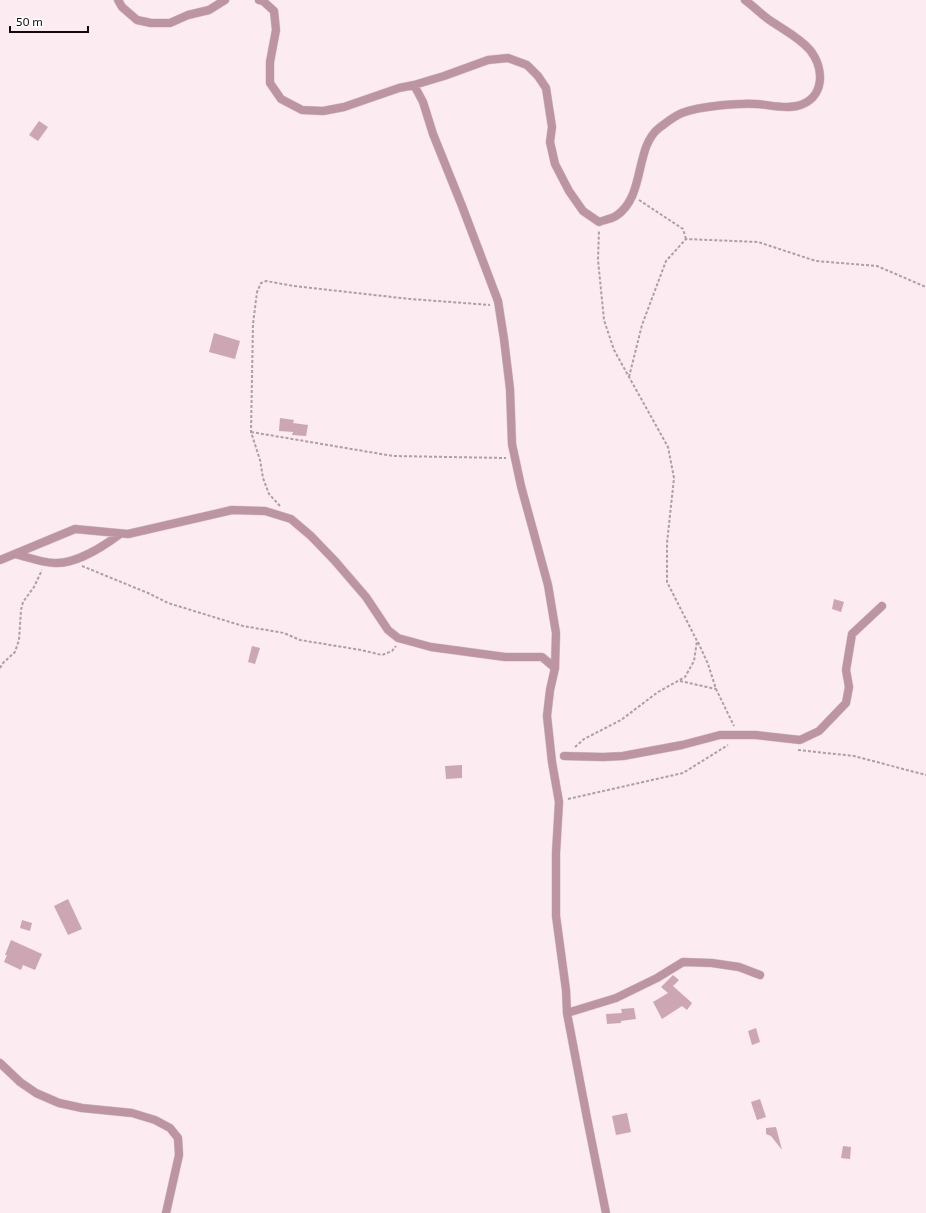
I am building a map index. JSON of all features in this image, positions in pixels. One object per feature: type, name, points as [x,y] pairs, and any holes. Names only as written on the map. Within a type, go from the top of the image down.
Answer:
[{"type":"street","points":[[118,0],[122,6],[137,20],[151,24],[170,23],[188,15],[209,10],[225,0]]},
{"type":"street","points":[[259,0],[263,1],[274,11],[276,30],[270,62],[270,83],[281,99],[302,110],[323,111],[344,107],[399,88],[444,76],[488,60],[508,58],[527,65],[538,76],[546,88],[552,127],[550,142],[555,164],[569,191],[583,211],[599,222],[616,216],[630,202],[647,145],[658,130],[682,113],[714,106],[755,104],[797,106],[809,101],[817,91],[821,78],[818,63],[809,50],[797,38],[768,19],[745,0]]},
{"type":"street","points":[[414,85],[423,102],[433,134],[475,240],[498,306],[504,339],[510,389],[512,444],[521,486],[548,585],[556,633],[555,668],[550,690],[547,716],[552,762],[559,802],[556,852],[556,916],[566,990],[567,1013],[586,1118],[606,1213]]},
{"type":"street","points":[[0,560],[75,529],[128,534],[232,510],[265,511],[291,519],[311,536],[366,597],[388,630],[400,639],[431,647],[505,657],[542,657],[555,668]]},
{"type":"street","points":[[15,554],[56,564],[67,562],[84,555],[120,534]]},
{"type":"street","points":[[564,756],[603,758],[623,756],[682,745],[720,735],[736,738],[800,740],[820,731],[846,703],[849,687],[846,670],[852,634],[882,606]]},
{"type":"street","points":[[567,1013],[616,998],[657,978],[683,962],[712,963],[739,967],[760,974]]},
{"type":"street","points":[[0,1063],[20,1082],[36,1093],[59,1103],[82,1108],[132,1113],[155,1120],[170,1128],[178,1138],[180,1155],[166,1213]]},
{"type":"path","points":[[633,195],[683,229],[686,239]]},
{"type":"path","points":[[559,802],[683,773],[736,738],[698,641],[667,582],[667,543],[674,478],[668,447],[614,350],[604,320],[598,260],[599,222]]},
{"type":"path","points":[[686,239],[758,242],[816,261],[877,266],[926,287]]},
{"type":"path","points":[[629,377],[642,325],[666,261],[686,239]]},
{"type":"path","points":[[291,519],[269,494],[263,478],[260,460],[251,432],[253,324],[257,292],[261,283],[266,280],[301,286],[410,299],[498,306]]},
{"type":"path","points":[[251,432],[393,456],[515,458]]},
{"type":"path","points":[[0,668],[3,663],[15,652],[23,602],[34,587],[46,562]]},
{"type":"path","points":[[67,562],[148,593],[168,603],[243,626],[284,633],[300,640],[382,655],[392,651],[400,639]]},
{"type":"path","points":[[564,756],[584,739],[621,720],[658,692],[685,677],[694,661],[698,641]]},
{"type":"path","points":[[679,680],[716,689]]},
{"type":"path","points":[[796,749],[802,751],[854,756],[926,775]]},
{"type":"building","points":[[39,121],[48,127],[38,141],[29,135]]},
{"type":"building","points":[[214,333],[240,341],[235,359],[209,352]]},
{"type":"building","points":[[280,418],[294,420],[293,423],[308,425],[306,436],[292,435],[293,432],[279,431]]},
{"type":"building","points":[[834,599],[844,602],[841,612],[832,609]]},
{"type":"building","points":[[252,646],[260,648],[255,664],[248,662]]},
{"type":"building","points":[[462,765],[462,778],[446,779],[445,766]]},
{"type":"building","points":[[68,899],[82,929],[68,935],[54,906]]},
{"type":"building","points":[[22,920],[32,923],[30,931],[20,928]]},
{"type":"building","points":[[11,940],[42,954],[35,970],[23,965],[21,970],[4,962]]},
{"type":"building","points":[[673,975],[679,980],[673,986],[692,1003],[687,1010],[682,1006],[662,1019],[653,1002],[668,993],[661,987]]},
{"type":"building","points":[[634,1008],[636,1019],[621,1021],[621,1023],[607,1024],[606,1014],[622,1013],[621,1009]]},
{"type":"building","points":[[756,1028],[760,1042],[752,1045],[748,1031]]},
{"type":"building","points":[[760,1099],[766,1117],[757,1120],[751,1102]]},
{"type":"building","points":[[627,1113],[631,1132],[616,1135],[612,1116]]},
{"type":"building","points":[[776,1127],[782,1150],[771,1136],[766,1134],[766,1128]]},
{"type":"building","points":[[843,1146],[851,1147],[850,1159],[841,1158]]}]
